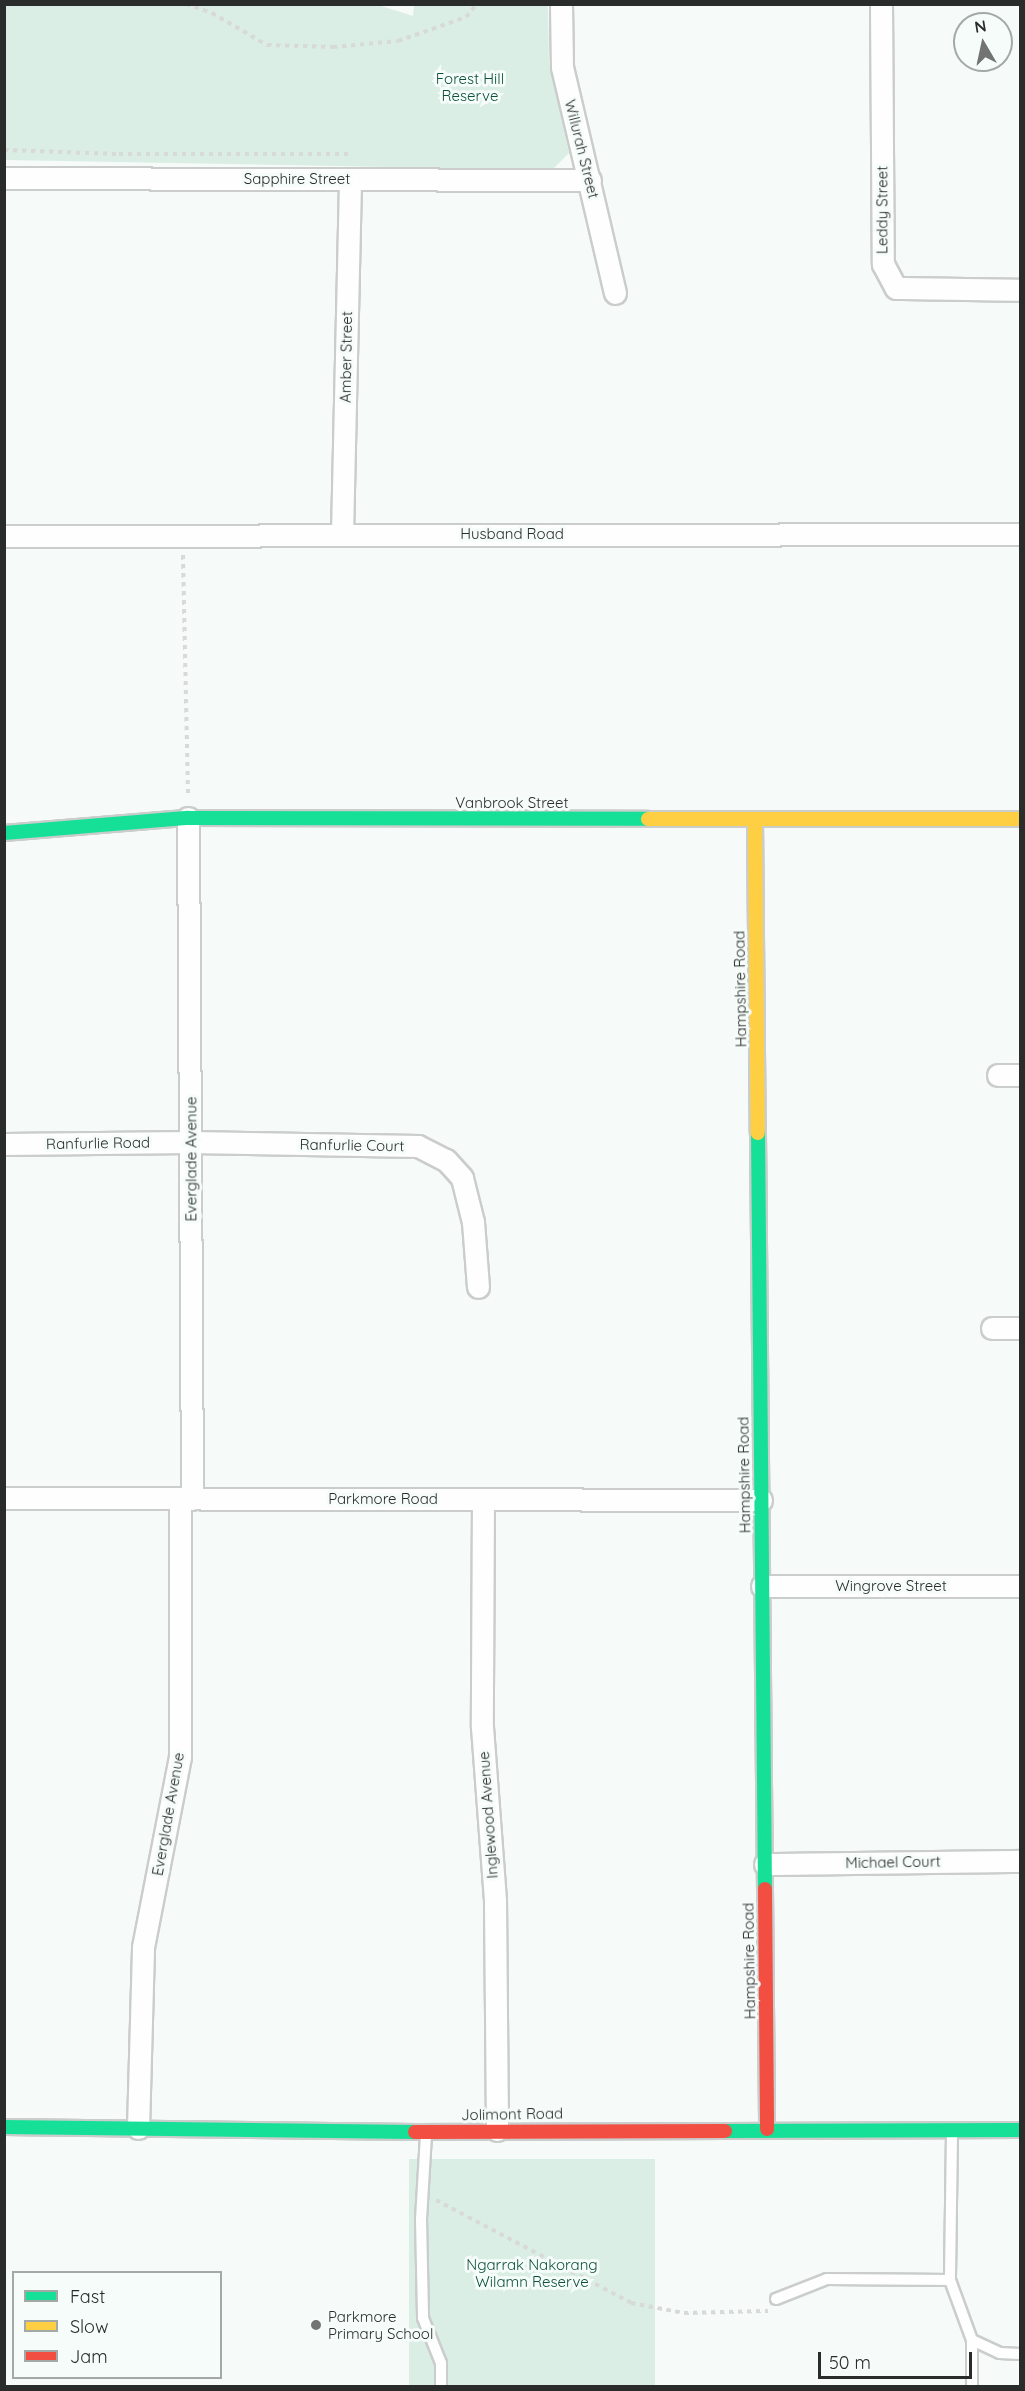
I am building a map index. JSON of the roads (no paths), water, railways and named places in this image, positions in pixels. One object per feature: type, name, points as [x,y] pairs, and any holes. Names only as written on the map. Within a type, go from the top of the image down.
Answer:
[{"type":"street","name":"Willurah Street","points":[[561,4],[562,67],[615,292]]},
{"type":"street","name":"Leddy Street","points":[[881,4],[883,264],[896,288],[1020,290]]},
{"type":"street","name":"Sapphire Street","points":[[4,178],[590,180]]},
{"type":"street","name":"Amber Street","points":[[342,534],[350,180]]},
{"type":"street","name":"Husband Road","points":[[4,536],[1020,534]]},
{"type":"street","name":"Vanbrook Street","points":[[4,833],[188,818],[1020,819]]},
{"type":"street","name":"Everglade Avenue","points":[[138,2127],[143,1947],[180,1757],[191,1142],[188,818]]},
{"type":"street","name":"Hampshire Road","points":[[755,820],[767,2129]]},
{"type":"street","points":[[998,1075],[1020,1075]]},
{"type":"street","name":"Ranfurlie Road","points":[[4,1144],[191,1142]]},
{"type":"street","name":"Ranfurlie Court","points":[[191,1142],[418,1146],[446,1160],[462,1178],[473,1222],[478,1287]]},
{"type":"street","points":[[992,1328],[1020,1328]]},
{"type":"street","name":"Parkmore Road","points":[[4,1498],[761,1500]]},
{"type":"street","name":"Inglewood Avenue","points":[[483,1499],[482,1727],[495,1900],[497,2130]]},
{"type":"street","name":"Wingrove Street","points":[[762,1586],[1020,1586]]},
{"type":"street","name":"Michael Court","points":[[765,1864],[1020,1861]]},
{"type":"street","name":"Jolimont Road","points":[[4,2127],[427,2132],[767,2129],[1020,2130]]},
{"type":"lane","points":[[952,2130],[950,2280],[972,2340],[972,2386]]},
{"type":"lane","points":[[427,2132],[423,2193],[423,2318],[441,2363],[441,2386]]},
{"type":"lane","points":[[776,2299],[827,2279],[950,2280]]},
{"type":"lane","points":[[972,2340],[1000,2353],[1020,2354]]},
{"type":"place","name":"Parkmore Primary School","points":[[316,2325]]},
{"type":"park label","name":"Forest Hill Reserve","points":[[470,86]]},
{"type":"park label","name":"Ngarrak Nakorang Wilamn Reserve","points":[[532,2272]]}]
